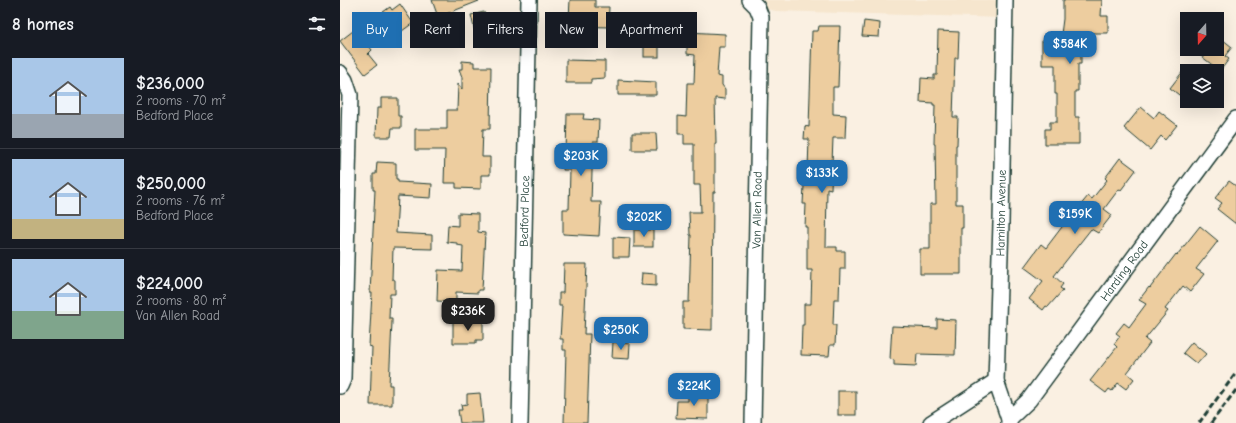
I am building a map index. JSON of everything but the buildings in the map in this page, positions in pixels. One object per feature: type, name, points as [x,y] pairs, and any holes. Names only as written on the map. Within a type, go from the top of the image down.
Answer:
[{"type":"street","name":"Bedford Place","points":[[520,423],[529,0]]},
{"type":"street","name":"Van Allen Road","points":[[750,0],[757,7],[761,17],[753,423]]},
{"type":"street","name":"Hamilton Avenue","points":[[1005,0],[1001,223],[996,381],[1009,421]]},
{"type":"street","points":[[340,74],[345,80],[350,95],[343,379],[340,386]]},
{"type":"street","name":"Harding Road","points":[[1009,421],[1029,400],[1236,119]]},
{"type":"street","points":[[931,423],[996,381]]},
{"type":"shaded area","points":[[750,0],[1005,0],[1004,18],[776,11],[757,7]]},
{"type":"railway","points":[[1199,423],[1236,373]]},
{"type":"railway","points":[[1211,423],[1236,390]]}]
